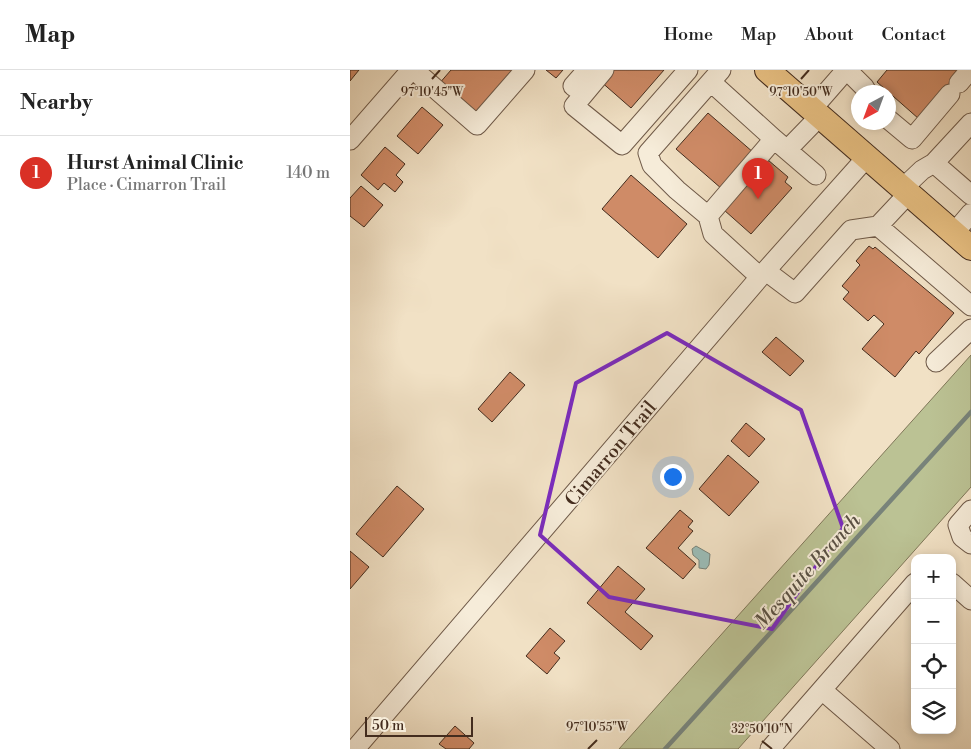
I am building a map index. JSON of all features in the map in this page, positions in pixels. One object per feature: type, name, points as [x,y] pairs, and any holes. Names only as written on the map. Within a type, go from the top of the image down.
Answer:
[{"type":"main road","points":[[767,70],[962,240]]},
{"type":"street","points":[[350,140],[408,71],[477,125],[525,70]]},
{"type":"street","points":[[584,94],[573,86],[587,70]]},
{"type":"street","points":[[604,70],[574,106],[635,153],[648,153],[716,76],[780,144],[816,175]]},
{"type":"street","points":[[622,144],[688,70]]},
{"type":"street","points":[[708,216],[780,144],[816,113],[844,71],[862,85]]},
{"type":"street","points":[[896,126],[912,139],[960,82]]},
{"type":"street","points":[[648,153],[652,165],[677,190],[708,216],[713,234],[763,274],[795,293],[851,230],[878,226],[922,170],[934,163],[971,123]]},
{"type":"street","name":"Cimarron Trail","points":[[355,749],[763,274],[867,157]]},
{"type":"street","points":[[934,163],[971,195]]},
{"type":"street","points":[[962,240],[971,213]]},
{"type":"street","points":[[878,226],[971,306]]},
{"type":"street","points":[[936,362],[971,329]]},
{"type":"street","points":[[971,510],[958,525],[962,537],[971,544]]},
{"type":"street","points":[[956,587],[971,600]]},
{"type":"street","points":[[770,749],[911,588]]},
{"type":"street","points":[[822,690],[890,749]]},
{"type":"highlighted area","points":[[667,333],[801,410],[843,528],[772,629],[609,597],[540,535],[576,383]]},
{"type":"green space","points":[[971,355],[971,487],[738,749],[619,749]]},
{"type":"water","points":[[696,546],[710,554],[709,565],[706,569],[699,568],[699,560],[693,555],[692,549]]},
{"type":"building","points":[[350,70],[359,70],[350,81]]},
{"type":"building","points":[[451,70],[519,70],[477,118],[438,85]]},
{"type":"building","points":[[546,70],[563,70],[556,78]]},
{"type":"building","points":[[608,70],[664,70],[631,108],[599,80]]},
{"type":"building","points":[[887,70],[961,70],[964,87],[954,99],[919,119],[896,99],[896,85],[880,85],[877,82]]},
{"type":"building","points":[[422,107],[443,125],[418,154],[397,136]]},
{"type":"building","points":[[708,113],[754,153],[722,189],[676,149]]},
{"type":"building","points":[[385,147],[405,164],[396,175],[403,182],[395,192],[384,183],[378,190],[361,175]]},
{"type":"building","points":[[768,160],[788,177],[785,182],[792,188],[751,234],[724,210]]},
{"type":"building","points":[[631,175],[687,224],[658,258],[602,209]]},
{"type":"building","points":[[361,186],[383,205],[364,227],[350,216],[350,198]]},
{"type":"building","points":[[869,246],[873,249],[875,247],[954,313],[919,354],[916,351],[895,377],[862,349],[884,324],[874,315],[868,321],[843,299],[849,292],[842,286],[860,265],[856,261]]},
{"type":"building","points":[[776,337],[804,361],[790,376],[762,352]]},
{"type":"building","points":[[510,372],[525,385],[492,422],[478,409]]},
{"type":"building","points":[[746,423],[765,439],[749,457],[731,441]]},
{"type":"building","points":[[728,455],[759,482],[729,516],[699,489]]},
{"type":"building","points":[[397,486],[424,509],[383,557],[356,534]]},
{"type":"building","points":[[680,510],[693,521],[688,527],[693,531],[678,548],[696,564],[683,579],[646,548]]},
{"type":"building","points":[[350,551],[369,567],[350,589]]},
{"type":"building","points":[[618,566],[645,589],[625,612],[653,636],[641,650],[587,603]]},
{"type":"building","points":[[550,628],[565,641],[554,653],[560,658],[547,674],[526,656]]},
{"type":"building","points":[[455,726],[474,743],[469,749],[446,749],[439,744]]},
{"type":"waterway","name":"Mesquite Branch","points":[[665,749],[971,412]]},
{"type":"place","name":"Hurst Animal Clinic","points":[[758,199]]}]
